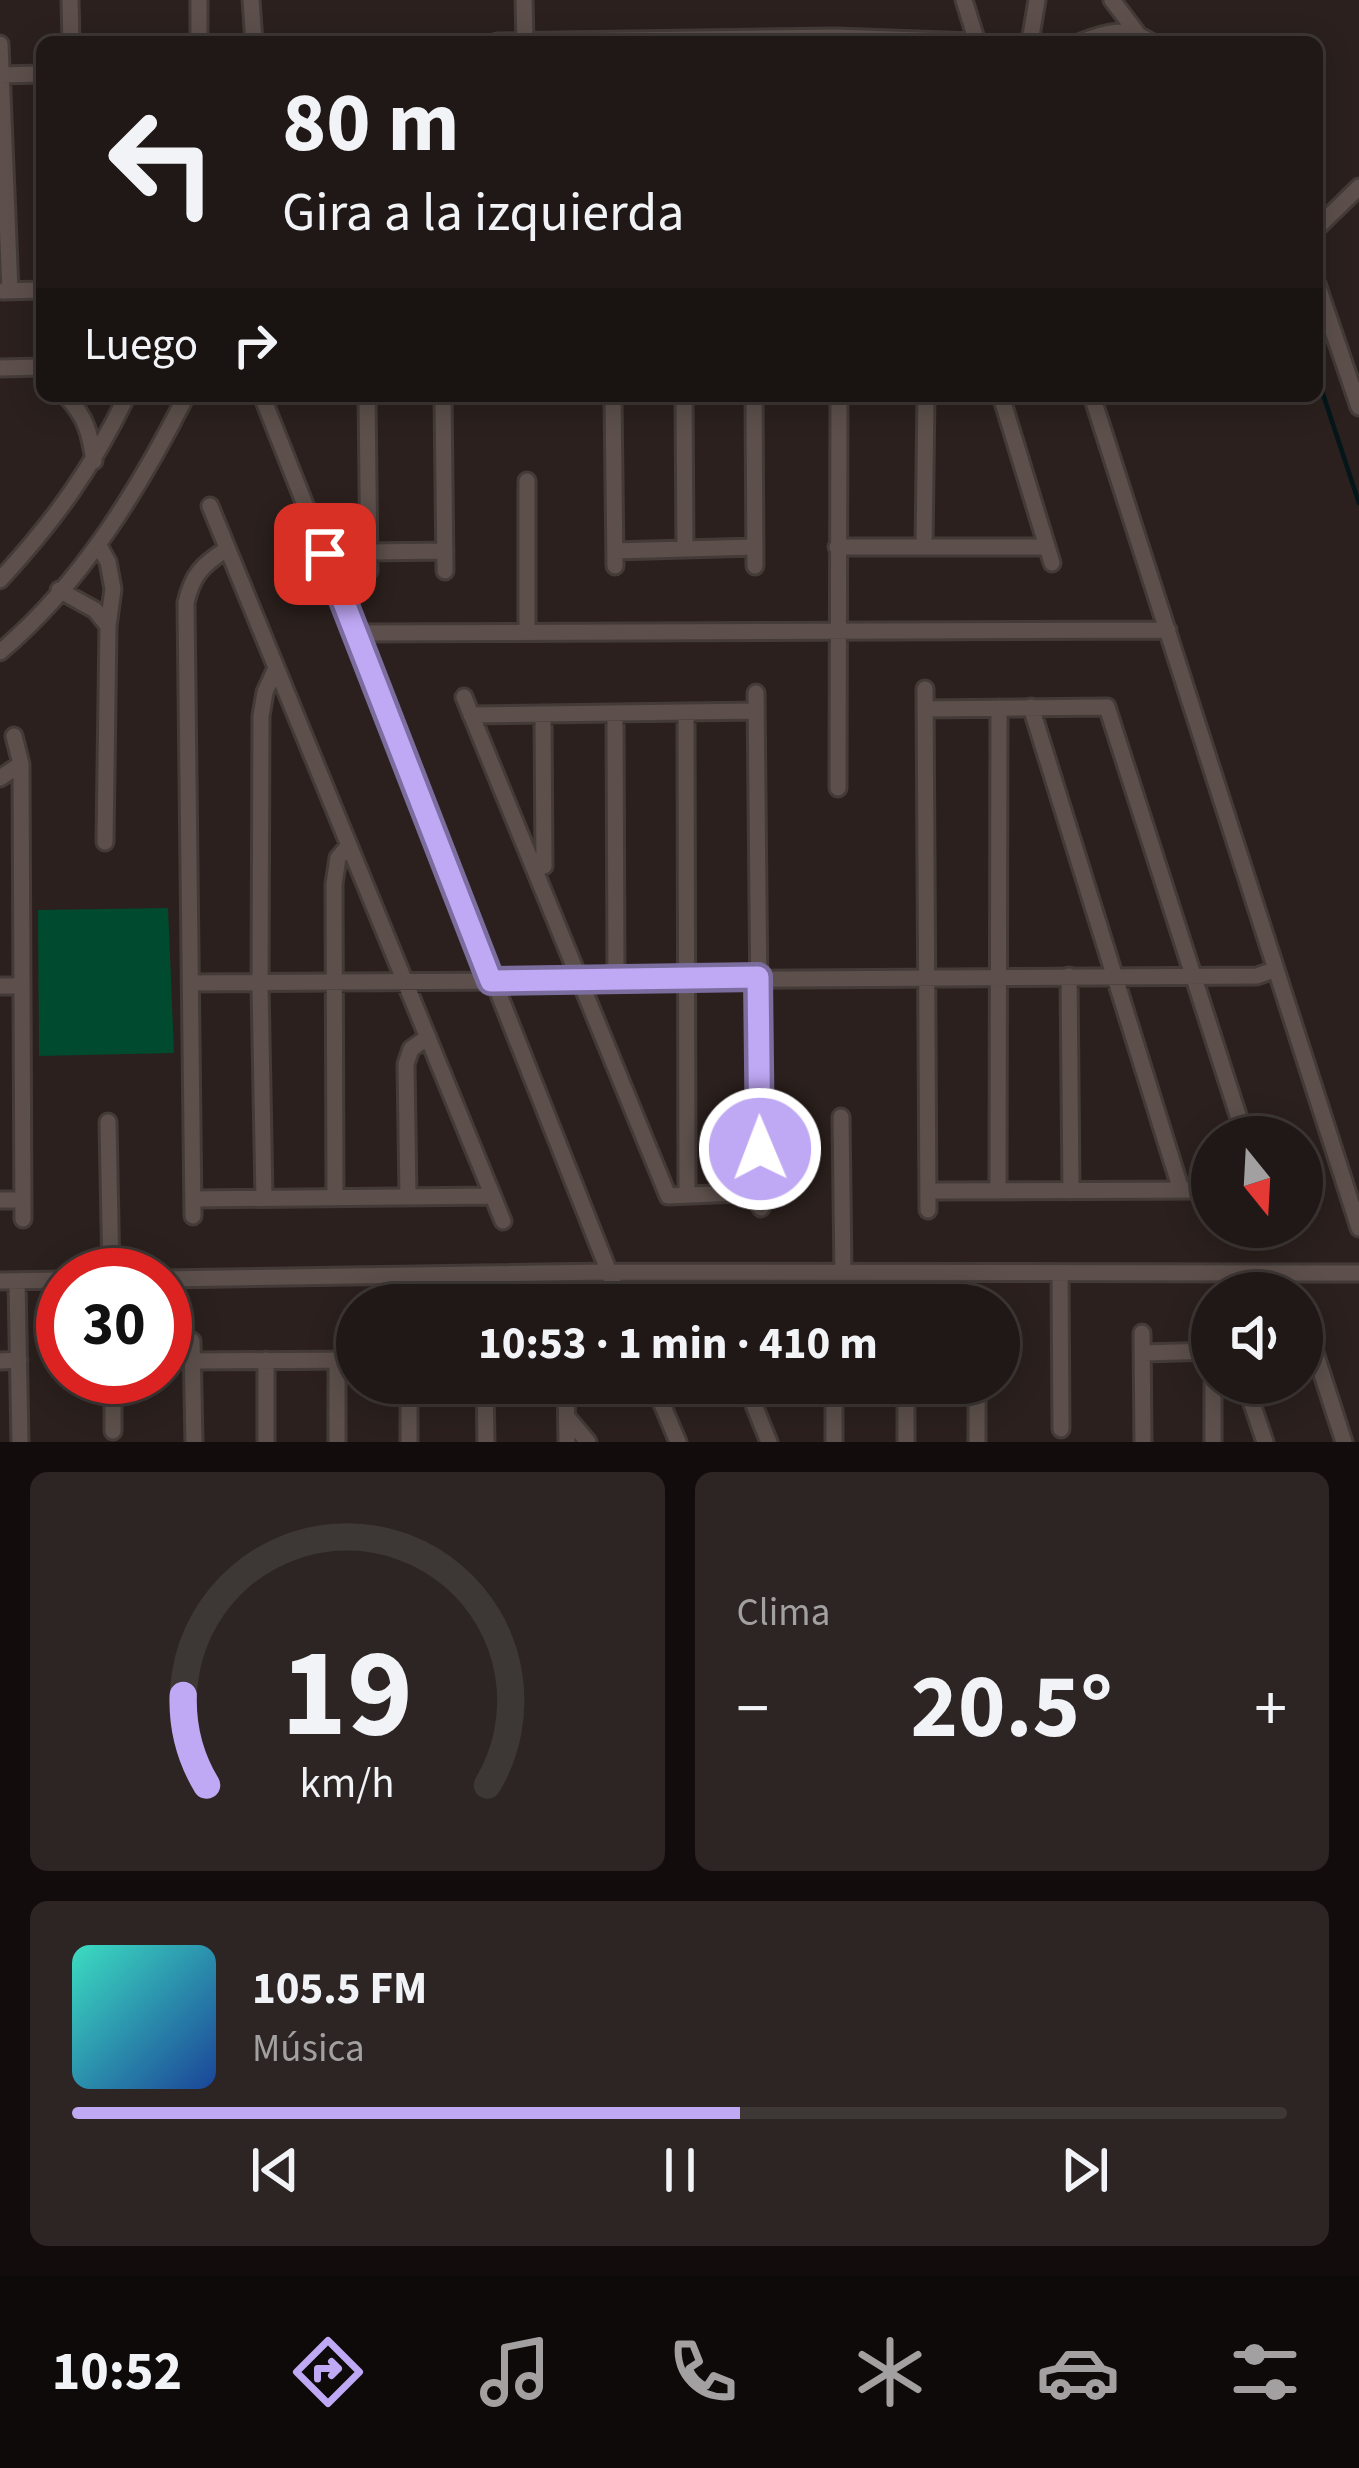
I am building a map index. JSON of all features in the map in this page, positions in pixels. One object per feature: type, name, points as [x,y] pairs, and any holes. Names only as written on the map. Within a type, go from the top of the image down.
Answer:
[{"type":"street","points":[[70,0],[71,36]]},
{"type":"street","points":[[199,0],[199,36]]},
{"type":"street","points":[[251,0],[254,36]]},
{"type":"street","points":[[524,0],[525,36]]},
{"type":"street","points":[[964,0],[974,36]]},
{"type":"street","points":[[1030,36],[1036,0]]},
{"type":"street","points":[[1112,0],[1142,36]]},
{"type":"street","points":[[1100,36],[1118,30],[1138,36]]},
{"type":"street","points":[[0,44],[5,291],[36,290]]},
{"type":"street","points":[[0,75],[36,74]]},
{"type":"street","points":[[1323,221],[1359,187]]},
{"type":"street","points":[[1323,302],[1359,407]]},
{"type":"street","points":[[8,368],[36,380]]},
{"type":"street","points":[[72,402],[89,429],[94,461]]},
{"type":"street","points":[[0,580],[55,520],[94,461],[124,402]]},
{"type":"street","points":[[0,652],[98,544],[156,455],[183,402]]},
{"type":"street","points":[[264,402],[613,1284]]},
{"type":"street","points":[[367,402],[369,572]]},
{"type":"street","points":[[443,402],[445,571]]},
{"type":"street","points":[[613,402],[615,559],[685,549],[755,548]]},
{"type":"street","points":[[684,402],[685,549]]},
{"type":"street","points":[[754,402],[755,566]]},
{"type":"street","points":[[838,788],[839,402]]},
{"type":"street","points":[[924,547],[926,402]]},
{"type":"street","points":[[837,547],[1050,555],[1003,402]]},
{"type":"street","points":[[1094,402],[1359,1228]]},
{"type":"street","points":[[527,481],[527,632]]},
{"type":"street","points":[[210,506],[503,1221]]},
{"type":"street","points":[[98,544],[112,574],[105,842]]},
{"type":"street","points":[[227,549],[204,564],[190,581],[186,603],[193,1208],[264,1198],[493,1196]]},
{"type":"street","points":[[369,552],[445,551]]},
{"type":"street","points":[[59,590],[95,610],[108,626]]},
{"type":"street","points":[[356,633],[1168,630]]},
{"type":"street","points":[[264,1198],[261,716],[276,668]]},
{"type":"street","points":[[925,689],[928,1210]]},
{"type":"street","points":[[464,697],[471,715],[580,978],[668,1196],[760,1200],[756,702],[686,712],[471,715]]},
{"type":"street","points":[[925,709],[1107,706],[1238,1116]]},
{"type":"street","points":[[1030,707],[1181,1190]]},
{"type":"street","points":[[998,1191],[999,708]]},
{"type":"street","points":[[686,712],[687,1195]]},
{"type":"street","points":[[615,713],[616,978]]},
{"type":"street","points":[[535,869],[544,866],[543,714]]},
{"type":"street","points":[[14,736],[21,764],[23,1219]]},
{"type":"street","points":[[0,778],[21,764]]},
{"type":"street","points":[[335,1198],[334,884],[338,858],[349,845]]},
{"type":"street","points":[[190,983],[1257,976],[1276,969]]},
{"type":"street","points":[[1069,976],[1071,1190]]},
{"type":"street","points":[[0,986],[22,986]]},
{"type":"street","points":[[408,1197],[406,1064],[411,1049],[428,1037]]},
{"type":"street","points":[[841,1118],[843,1272]]},
{"type":"street","points":[[108,1122],[110,1248]]},
{"type":"street","points":[[928,1191],[1191,1190]]},
{"type":"street","points":[[0,1200],[23,1200]]},
{"type":"street","points":[[192,1279],[485,1280],[608,1272],[1359,1273]]},
{"type":"street","points":[[1060,1273],[1061,1429]]},
{"type":"street","points":[[485,1280],[488,1284]]},
{"type":"street","points":[[9,1281],[19,1360],[20,1442]]},
{"type":"street","points":[[1142,1333],[1143,1442]]},
{"type":"street","points":[[193,1341],[194,1442]]},
{"type":"street","points":[[1143,1353],[1191,1352]]},
{"type":"street","points":[[0,1361],[19,1360]]},
{"type":"street","points":[[266,1360],[266,1442]]},
{"type":"street","points":[[193,1361],[336,1360]]},
{"type":"street","points":[[1323,1385],[1344,1442]]},
{"type":"street","points":[[113,1404],[113,1431]]},
{"type":"street","points":[[338,1404],[338,1442]]},
{"type":"street","points":[[409,1404],[409,1442]]},
{"type":"street","points":[[485,1404],[486,1442]]},
{"type":"street","points":[[566,1404],[567,1442]]},
{"type":"street","points":[[662,1404],[678,1442]]},
{"type":"street","points":[[754,1404],[769,1442]]},
{"type":"street","points":[[834,1404],[834,1442]]},
{"type":"street","points":[[906,1404],[906,1442]]},
{"type":"street","points":[[976,1404],[976,1442]]},
{"type":"street","points":[[1213,1404],[1214,1442]]},
{"type":"street","points":[[1252,1404],[1265,1442]]},
{"type":"street","points":[[567,1417],[588,1442]]},
{"type":"green space","points":[[168,908],[174,1053],[39,1056],[38,910]]},
{"type":"waterway","points":[[1323,394],[1359,503]]},
{"type":"route","points":[[325,554],[491,981],[758,977],[760,1149]]}]
